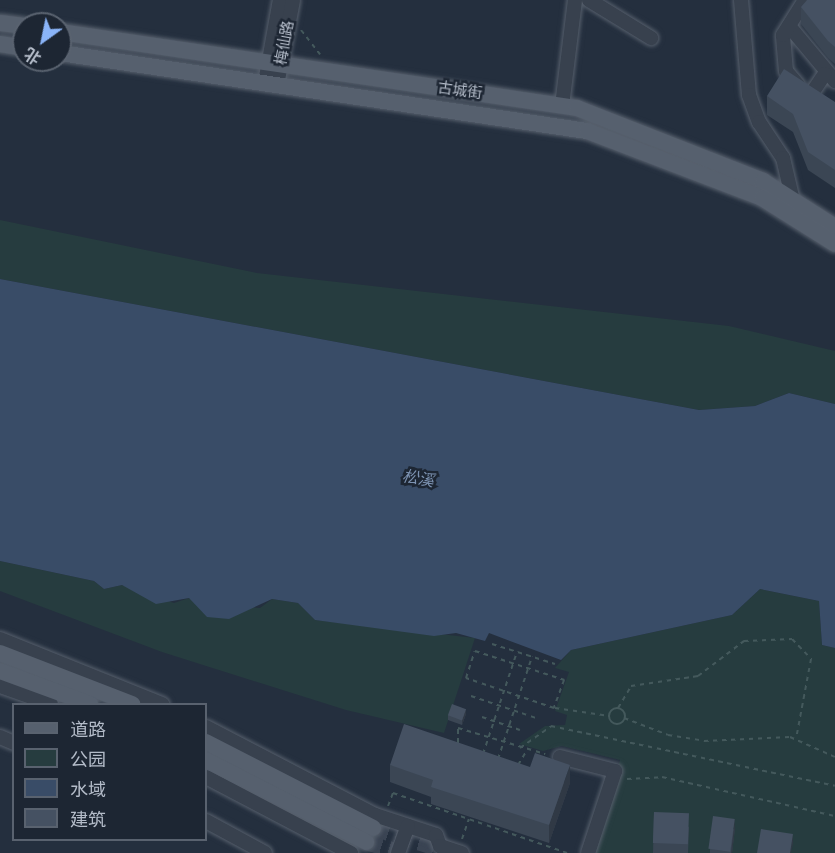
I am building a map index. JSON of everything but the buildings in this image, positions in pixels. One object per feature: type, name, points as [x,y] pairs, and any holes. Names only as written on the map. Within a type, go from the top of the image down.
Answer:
[{"type":"main road","name":"古城街","points":[[72,34],[562,106],[762,181],[835,227]]},
{"type":"main road","name":"古城街","points":[[72,55],[586,131],[762,198],[835,244]]},
{"type":"main road","points":[[0,653],[127,703]]},
{"type":"main road","points":[[0,671],[85,703]]},
{"type":"main road","points":[[207,743],[375,829]]},
{"type":"main road","points":[[207,760],[375,829]]},
{"type":"street","name":"梅仙路","points":[[275,63],[280,0]]},
{"type":"street","name":"梅仙路","points":[[271,84],[293,0]]},
{"type":"street","points":[[562,106],[575,0]]},
{"type":"street","points":[[589,0],[651,38]]},
{"type":"street","points":[[741,0],[749,95],[759,122],[783,158],[793,201]]},
{"type":"street","points":[[805,0],[783,35],[786,71],[827,104]]},
{"type":"street","points":[[789,26],[830,77],[812,93]]},
{"type":"street","points":[[0,639],[157,703]]},
{"type":"street","points":[[0,686],[46,703]]},
{"type":"street","points":[[207,728],[375,829],[408,826],[436,835],[440,846],[459,852]]},
{"type":"street","points":[[560,757],[615,771],[588,853]]},
{"type":"street","points":[[207,778],[351,853]]},
{"type":"street","points":[[207,822],[265,853]]},
{"type":"street","points":[[398,853],[408,826]]},
{"type":"path","points":[[609,717],[618,708],[631,686],[698,676],[737,645],[780,637],[802,644],[812,659],[796,739]]},
{"type":"path","points":[[492,644],[555,664]]},
{"type":"path","points":[[554,708],[564,680],[475,651],[466,678],[554,708],[609,717],[615,723],[624,718]]},
{"type":"path","points":[[480,762],[517,652]]},
{"type":"path","points":[[495,768],[532,657]]},
{"type":"path","points":[[471,696],[536,718]]},
{"type":"path","points":[[618,708],[624,718],[668,735],[704,741],[764,735],[796,739],[835,757]]},
{"type":"path","points":[[482,717],[520,730]]},
{"type":"path","points":[[520,748],[551,726],[835,786]]},
{"type":"path","points":[[458,746],[458,728],[545,754]]},
{"type":"path","points":[[513,774],[527,750]]},
{"type":"path","points":[[621,784],[631,776],[654,776],[835,816]]},
{"type":"path","points":[[375,829],[393,793],[567,853]]},
{"type":"path","points":[[459,852],[469,819]]},
{"type":"green space","points":[[0,220],[257,273],[729,326],[835,351],[835,404],[789,393],[755,406],[699,410],[0,279]]},
{"type":"green space","points":[[0,561],[94,581],[104,589],[122,585],[174,603],[189,598],[199,604],[260,608],[272,599],[298,603],[315,620],[475,638],[444,733],[346,710],[162,652],[0,591]]},
{"type":"green space","points":[[760,589],[819,601],[822,645],[835,648],[835,853],[593,853],[620,760],[562,746],[543,751],[519,744],[545,726],[565,725],[567,715],[555,711],[569,672],[555,668],[571,650],[732,615]]},
{"type":"water","name":"松溪","points":[[0,279],[699,410],[755,406],[789,393],[835,404],[835,648],[822,645],[819,601],[760,589],[732,615],[571,650],[561,660],[489,633],[485,641],[456,633],[434,636],[315,620],[298,603],[272,599],[229,619],[207,617],[189,598],[156,604],[122,585],[104,589],[94,581],[0,561]]},
{"type":"tunnel","points":[[373,828],[453,853]]},
{"type":"tunnel","points":[[366,842],[401,853]]}]
